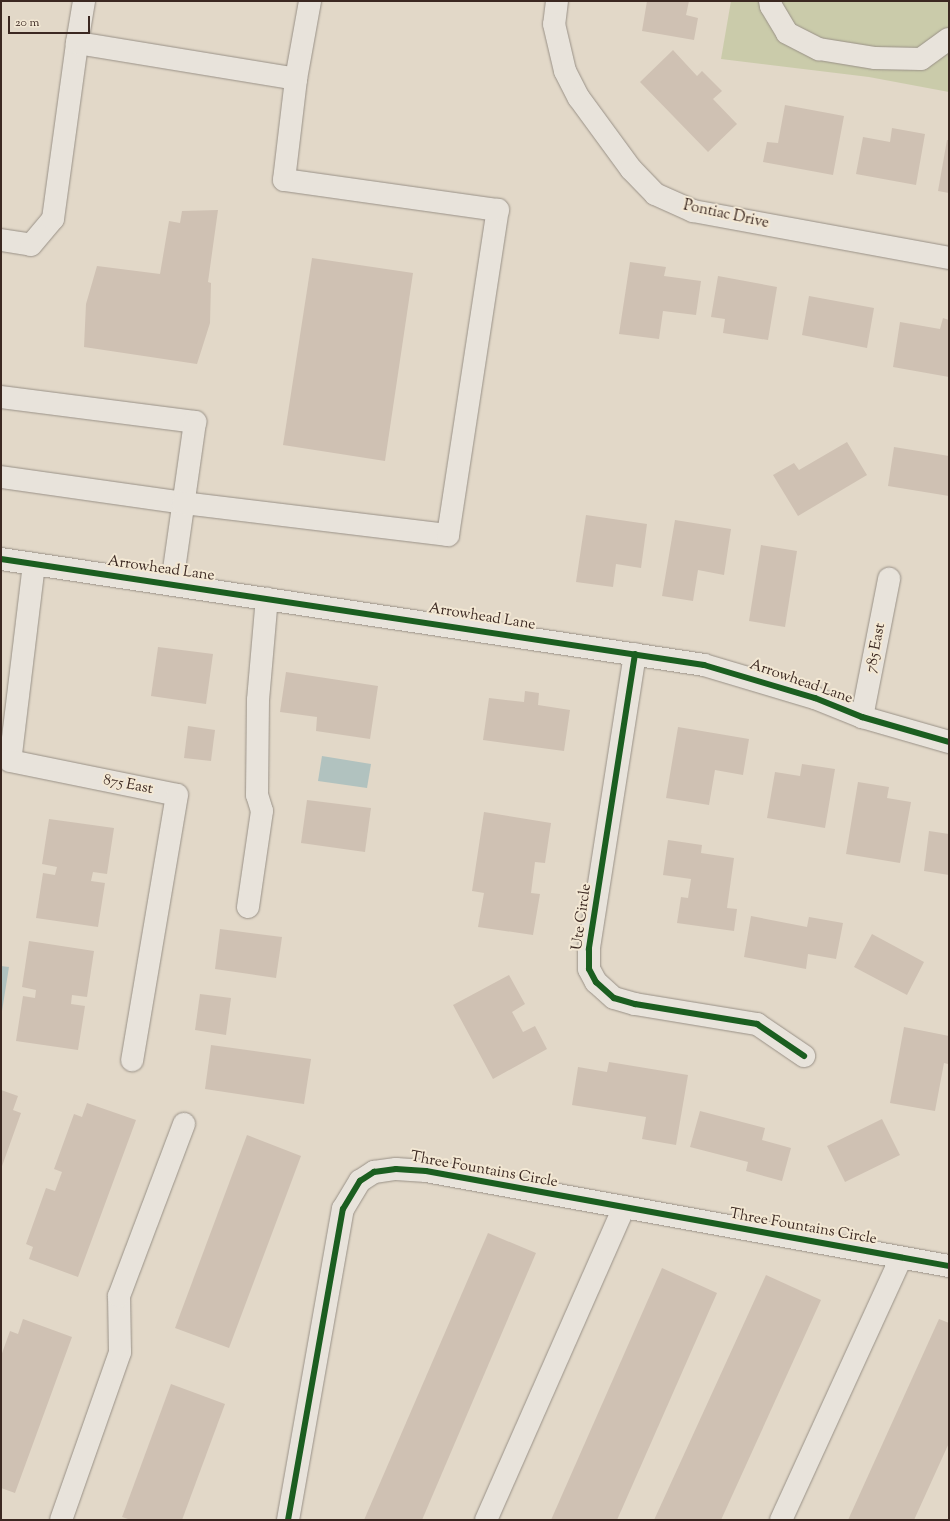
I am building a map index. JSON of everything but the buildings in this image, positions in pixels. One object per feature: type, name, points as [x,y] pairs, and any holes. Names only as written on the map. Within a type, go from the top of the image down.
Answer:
[{"type":"street","points":[[1,240],[31,245],[53,219],[84,1]]},
{"type":"street","points":[[1,478],[183,503],[448,535],[498,210],[284,180],[296,79],[310,1]]},
{"type":"street","name":"Pontiac Drive","points":[[558,1],[554,24],[565,71],[579,98],[631,169],[655,194],[693,211],[949,258]]},
{"type":"street","points":[[770,1],[770,6],[787,33],[819,49],[875,58],[921,59],[949,39]]},
{"type":"street","points":[[77,43],[296,79]]},
{"type":"street","points":[[1,397],[195,422],[172,583]]},
{"type":"street","name":"Arrowhead Lane","points":[[1,560],[172,583],[704,665],[815,698],[862,717],[949,742]]},
{"type":"street","name":"875 East","points":[[34,564],[10,761],[177,795],[132,1060]]},
{"type":"street","name":"785 East","points":[[862,717],[889,579]]},
{"type":"street","points":[[248,907],[262,811],[257,795],[258,700],[267,598]]},
{"type":"street","name":"Ute Circle","points":[[635,654],[589,949],[589,969],[596,982],[614,998],[635,1004],[757,1024],[804,1056]]},
{"type":"street","points":[[61,1520],[120,1352],[119,1296],[184,1124]]},
{"type":"street","name":"Three Fountains Circle","points":[[288,1520],[339,1225],[350,1194],[360,1181],[374,1172],[412,1169],[949,1266]]},
{"type":"street","points":[[486,1520],[624,1207]]},
{"type":"street","points":[[781,1520],[901,1258]]},
{"type":"green space","points":[[731,1],[949,1],[949,92],[869,77],[721,59]]},
{"type":"shaded area","points":[[322,756],[371,764],[367,788],[318,781]]},
{"type":"shaded area","points":[[1,966],[9,967],[2,1011],[1,1011]]},
{"type":"cycle path","points":[[1,559],[704,665],[815,698],[862,717],[949,742]]},
{"type":"cycle path","points":[[635,654],[589,949],[589,969],[596,982],[614,998],[635,1004],[757,1024],[804,1056]]},
{"type":"cycle path","points":[[288,1520],[343,1209],[360,1181],[374,1172],[396,1169],[426,1171],[949,1266]]}]
